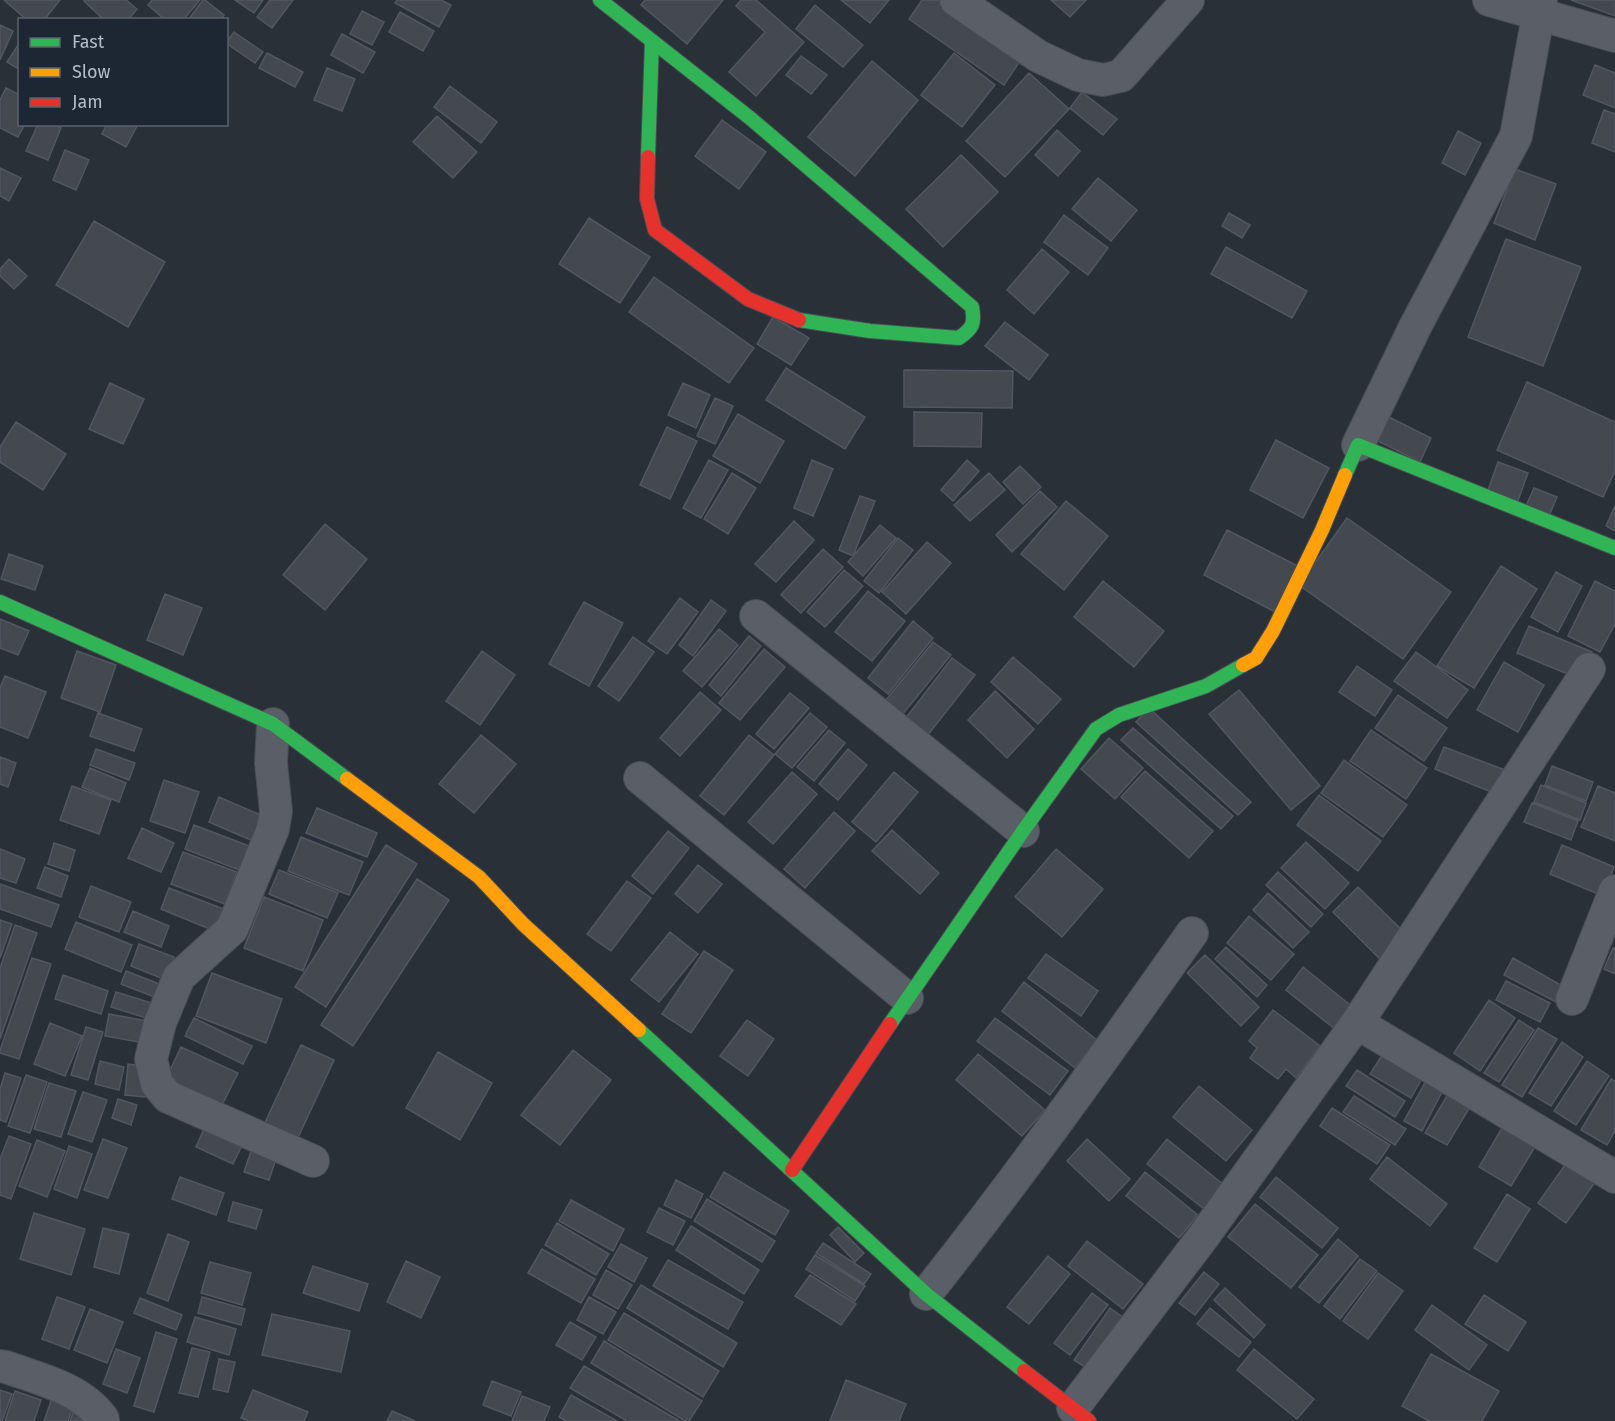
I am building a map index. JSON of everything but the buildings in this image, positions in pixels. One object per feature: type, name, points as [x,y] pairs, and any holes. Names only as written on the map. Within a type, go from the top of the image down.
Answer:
[{"type":"street","points":[[600,0],[750,118],[972,307],[974,321],[970,330],[959,338],[870,331],[797,320],[748,299],[655,230],[647,199],[652,41]]},
{"type":"street","points":[[956,0],[1038,56],[1078,75],[1103,80],[1121,76],[1188,0]]},
{"type":"street","points":[[1489,0],[1540,7],[1615,36]]},
{"type":"street","points":[[792,1170],[907,998],[1096,729],[1119,715],[1206,686],[1256,658],[1272,631],[1322,530],[1358,445],[1415,327],[1516,136],[1540,7]]},
{"type":"street","points":[[1358,445],[1615,548]]},
{"type":"street","points":[[0,602],[273,724],[479,877],[523,924],[926,1294],[1081,1415],[1203,1237],[1357,1023],[1589,669]]},
{"type":"street","points":[[756,616],[1023,831]]},
{"type":"street","points":[[273,724],[271,763],[276,812],[273,829],[232,929],[179,977],[160,1023],[152,1059],[157,1084],[168,1097],[313,1161]]},
{"type":"street","points":[[640,778],[907,998]]},
{"type":"street","points":[[1572,999],[1615,891]]},
{"type":"street","points":[[926,1294],[997,1203],[1192,933]]},
{"type":"street","points":[[1357,1023],[1615,1177]]},
{"type":"street","points":[[0,1366],[68,1390],[98,1410],[103,1421]]},
{"type":"traffic: fast","points":[[600,0],[750,118],[972,307],[973,318],[970,328],[959,338],[870,331],[799,320]]},
{"type":"traffic: fast","points":[[648,157],[652,41]]},
{"type":"traffic: fast","points":[[1345,475],[1358,445],[1615,548]]},
{"type":"traffic: fast","points":[[0,602],[273,724],[347,779]]},
{"type":"traffic: fast","points":[[890,1024],[1096,729],[1119,715],[1206,686],[1243,665]]},
{"type":"traffic: fast","points":[[639,1030],[926,1294],[1024,1371]]},
{"type":"traffic: slow","points":[[1243,665],[1256,658],[1273,631],[1322,530],[1345,475]]},
{"type":"traffic: slow","points":[[347,779],[479,877],[523,924],[639,1030]]},
{"type":"traffic: jam","points":[[648,157],[647,199],[655,230],[748,299],[799,320]]},
{"type":"traffic: jam","points":[[792,1170],[890,1024]]},
{"type":"traffic: jam","points":[[1024,1371],[1089,1421]]}]
